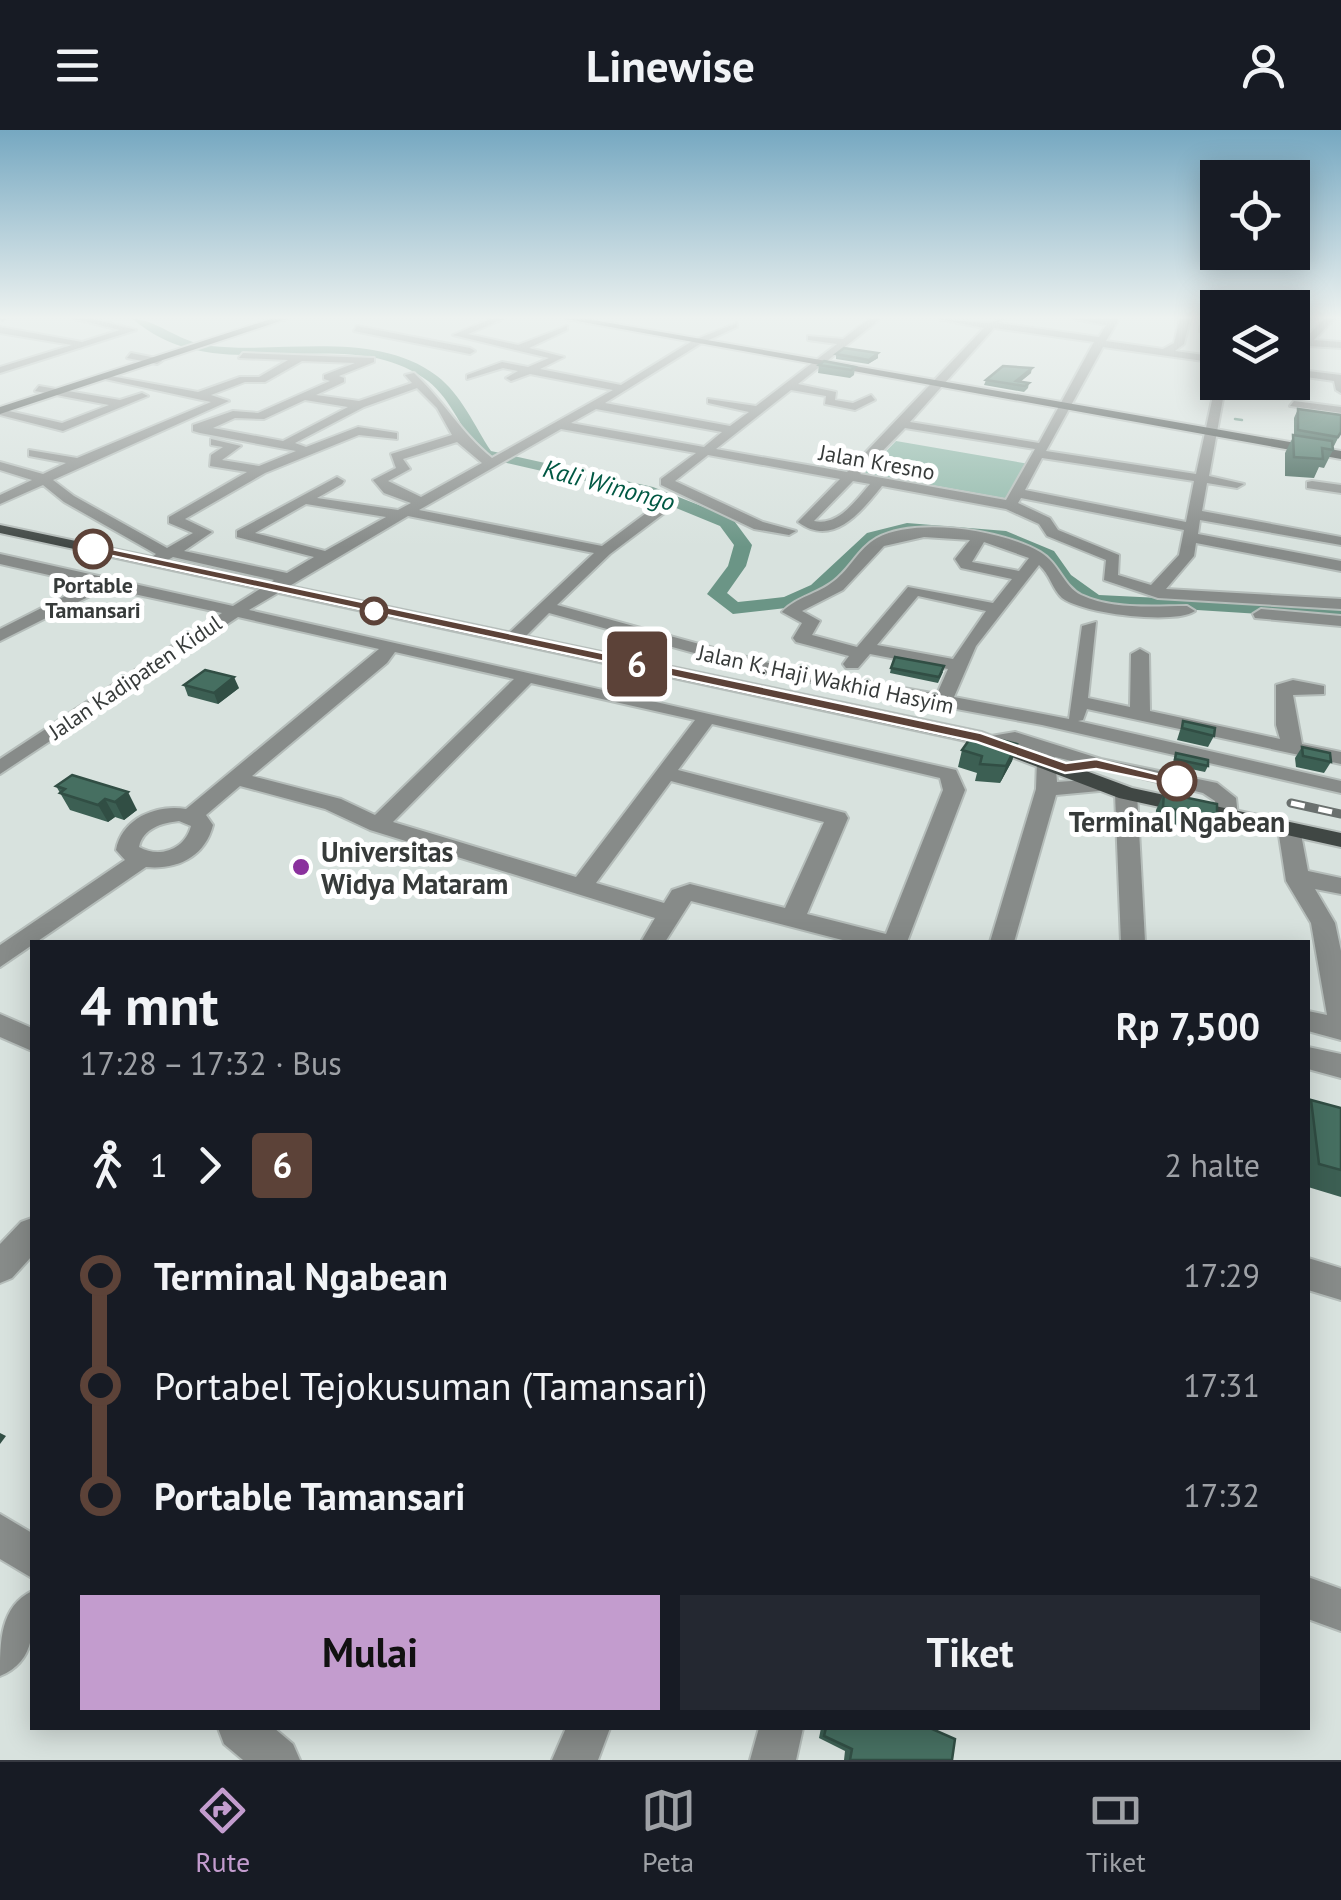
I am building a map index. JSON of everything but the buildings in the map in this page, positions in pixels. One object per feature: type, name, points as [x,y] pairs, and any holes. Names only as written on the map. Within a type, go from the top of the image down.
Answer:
[{"type":"main road","points":[[0,411],[50,395]]},
{"type":"main road","points":[[1008,395],[1341,453]]},
{"type":"main road","name":"Jalan K. Haji Wakhid Hasyim","points":[[0,528],[163,556],[271,588],[992,741],[1097,774],[1126,793],[1341,840]]},
{"type":"street","points":[[76,395],[121,404]]},
{"type":"street","points":[[0,500],[168,422],[223,401],[201,395]]},
{"type":"street","points":[[200,437],[233,414],[264,416],[299,395]]},
{"type":"street","points":[[322,395],[385,409]]},
{"type":"street","points":[[282,444],[381,395]]},
{"type":"street","points":[[431,395],[442,406],[458,437],[492,463]]},
{"type":"street","name":"Jalan Kadipaten Kidul","points":[[0,768],[271,588],[612,395]]},
{"type":"street","points":[[777,395],[666,482],[758,526],[789,531]]},
{"type":"street","points":[[832,395],[829,402],[855,408],[871,398]]},
{"type":"street","points":[[879,482],[834,526],[806,525],[813,510],[851,478],[927,395]]},
{"type":"street","points":[[1071,395],[1014,499],[1046,520],[1050,532],[1116,560],[1112,579],[1158,594],[1341,604]]},
{"type":"street","points":[[78,462],[33,455],[68,432],[142,396]]},
{"type":"street","points":[[572,396],[731,430]]},
{"type":"street","points":[[1158,594],[1159,584],[1186,556],[1217,400]]},
{"type":"street","points":[[712,402],[758,410]]},
{"type":"street","points":[[1294,404],[1341,410]]},
{"type":"street","points":[[0,411],[68,432]]},
{"type":"street","points":[[168,422],[200,437],[235,446],[217,455],[215,463],[260,470]]},
{"type":"street","name":"Jalan Kresno","points":[[561,424],[774,464],[823,479],[851,478],[1014,499],[1194,509]]},
{"type":"street","points":[[902,424],[1038,456],[1194,509],[1341,540]]},
{"type":"street","points":[[237,436],[257,426]]},
{"type":"street","points":[[163,556],[210,527],[172,522],[260,470],[358,431],[392,436]]},
{"type":"street","points":[[200,437],[217,432],[310,450]]},
{"type":"street","points":[[422,504],[389,490],[380,480],[404,469],[395,457],[458,437]]},
{"type":"street","points":[[280,463],[299,468]]},
{"type":"street","points":[[760,479],[774,464]]},
{"type":"street","points":[[0,466],[44,479],[69,499],[163,556],[289,578]]},
{"type":"street","points":[[326,556],[242,536],[337,482]]},
{"type":"street","points":[[1194,509],[1237,484]]},
{"type":"street","points":[[1312,485],[1341,489]]},
{"type":"street","points":[[305,500],[605,551]]},
{"type":"street","points":[[515,637],[605,551],[670,502]]},
{"type":"street","points":[[1194,509],[1250,554],[1341,566]]},
{"type":"street","points":[[959,666],[802,638],[813,622],[790,612],[835,588],[884,541],[922,532],[980,537],[1037,558],[1051,567],[1066,593],[1123,610],[1228,610],[1341,621]]},
{"type":"street","points":[[980,537],[963,562],[1022,576]]},
{"type":"street","points":[[943,701],[968,644],[1037,558]]},
{"type":"street","points":[[0,559],[392,651],[925,765],[949,774],[954,790],[896,940]]},
{"type":"street","points":[[0,574],[21,564]]},
{"type":"street","points":[[0,636],[106,582]]},
{"type":"street","points":[[802,700],[864,651],[914,590],[994,608]]},
{"type":"street","points":[[548,608],[828,681],[1074,726],[1341,788]]},
{"type":"street","points":[[1074,726],[1090,626]]},
{"type":"street","points":[[140,860],[127,850],[126,844],[136,829],[158,818],[191,816],[392,651]]},
{"type":"street","points":[[1140,654],[1140,714]]},
{"type":"street","points":[[378,824],[527,677]]},
{"type":"street","points":[[1293,748],[1283,689],[1293,686],[1318,690]]},
{"type":"street","points":[[1079,702],[1341,758]]},
{"type":"street","points":[[581,886],[708,717]]},
{"type":"street","points":[[992,741],[1015,738],[1097,774],[1216,790],[1225,798],[1226,816]]},
{"type":"street","points":[[1003,940],[1056,764]]},
{"type":"street","points":[[666,773],[837,818],[792,918]]},
{"type":"street","points":[[1047,789],[1097,774]]},
{"type":"street","points":[[238,779],[333,804],[378,824],[670,914]]},
{"type":"street","points":[[1126,793],[1133,940]]},
{"type":"street","points":[[4,951],[140,860],[161,860],[192,846],[199,839],[202,825],[191,816]]},
{"type":"street","points":[[1289,830],[1301,884],[1323,924],[1341,1016]]},
{"type":"street","points":[[1301,884],[1308,880],[1341,886]]},
{"type":"street","points":[[654,940],[680,896],[690,892],[874,940]]},
{"type":"street","points":[[1310,1021],[1341,1029]]},
{"type":"street","points":[[0,1026],[30,1039]]},
{"type":"street","points":[[1310,1058],[1341,1066]]},
{"type":"street","points":[[0,1267],[30,1235]]},
{"type":"street","points":[[1310,1275],[1341,1284]]},
{"type":"street","points":[[0,1534],[30,1556]]},
{"type":"street","points":[[1310,1599],[1341,1610]]},
{"type":"street","points":[[0,1654],[30,1615]]},
{"type":"street","points":[[242,1730],[277,1760]]},
{"type":"street","points":[[575,1760],[587,1730]]},
{"type":"street","points":[[773,1760],[781,1730]]},
{"type":"green space","points":[[896,441],[1029,464],[1009,499],[865,473]]},
{"type":"waterway","name":"Kali Winongo","points":[[447,395],[486,454],[647,490],[726,522],[743,545],[737,566],[717,594],[733,608],[788,603],[818,589],[873,537],[907,528],[1000,535],[1048,555],[1064,579],[1093,600],[1131,605],[1197,604],[1341,613]]},
{"type":"waterway","points":[[1235,419],[1242,420]]},
{"type":"railway","points":[[1291,803],[1341,814]]},
{"type":"bus line","name":"6","points":[[93,549],[981,738],[1065,768],[1096,764],[1177,781]]},
{"type":"place","name":"Portable Tamansari","points":[[93,549]]},
{"type":"place","name":"Terminal Ngabean","points":[[1177,781]]},
{"type":"place","name":"Universitas Widya Mataram","points":[[301,867]]}]
